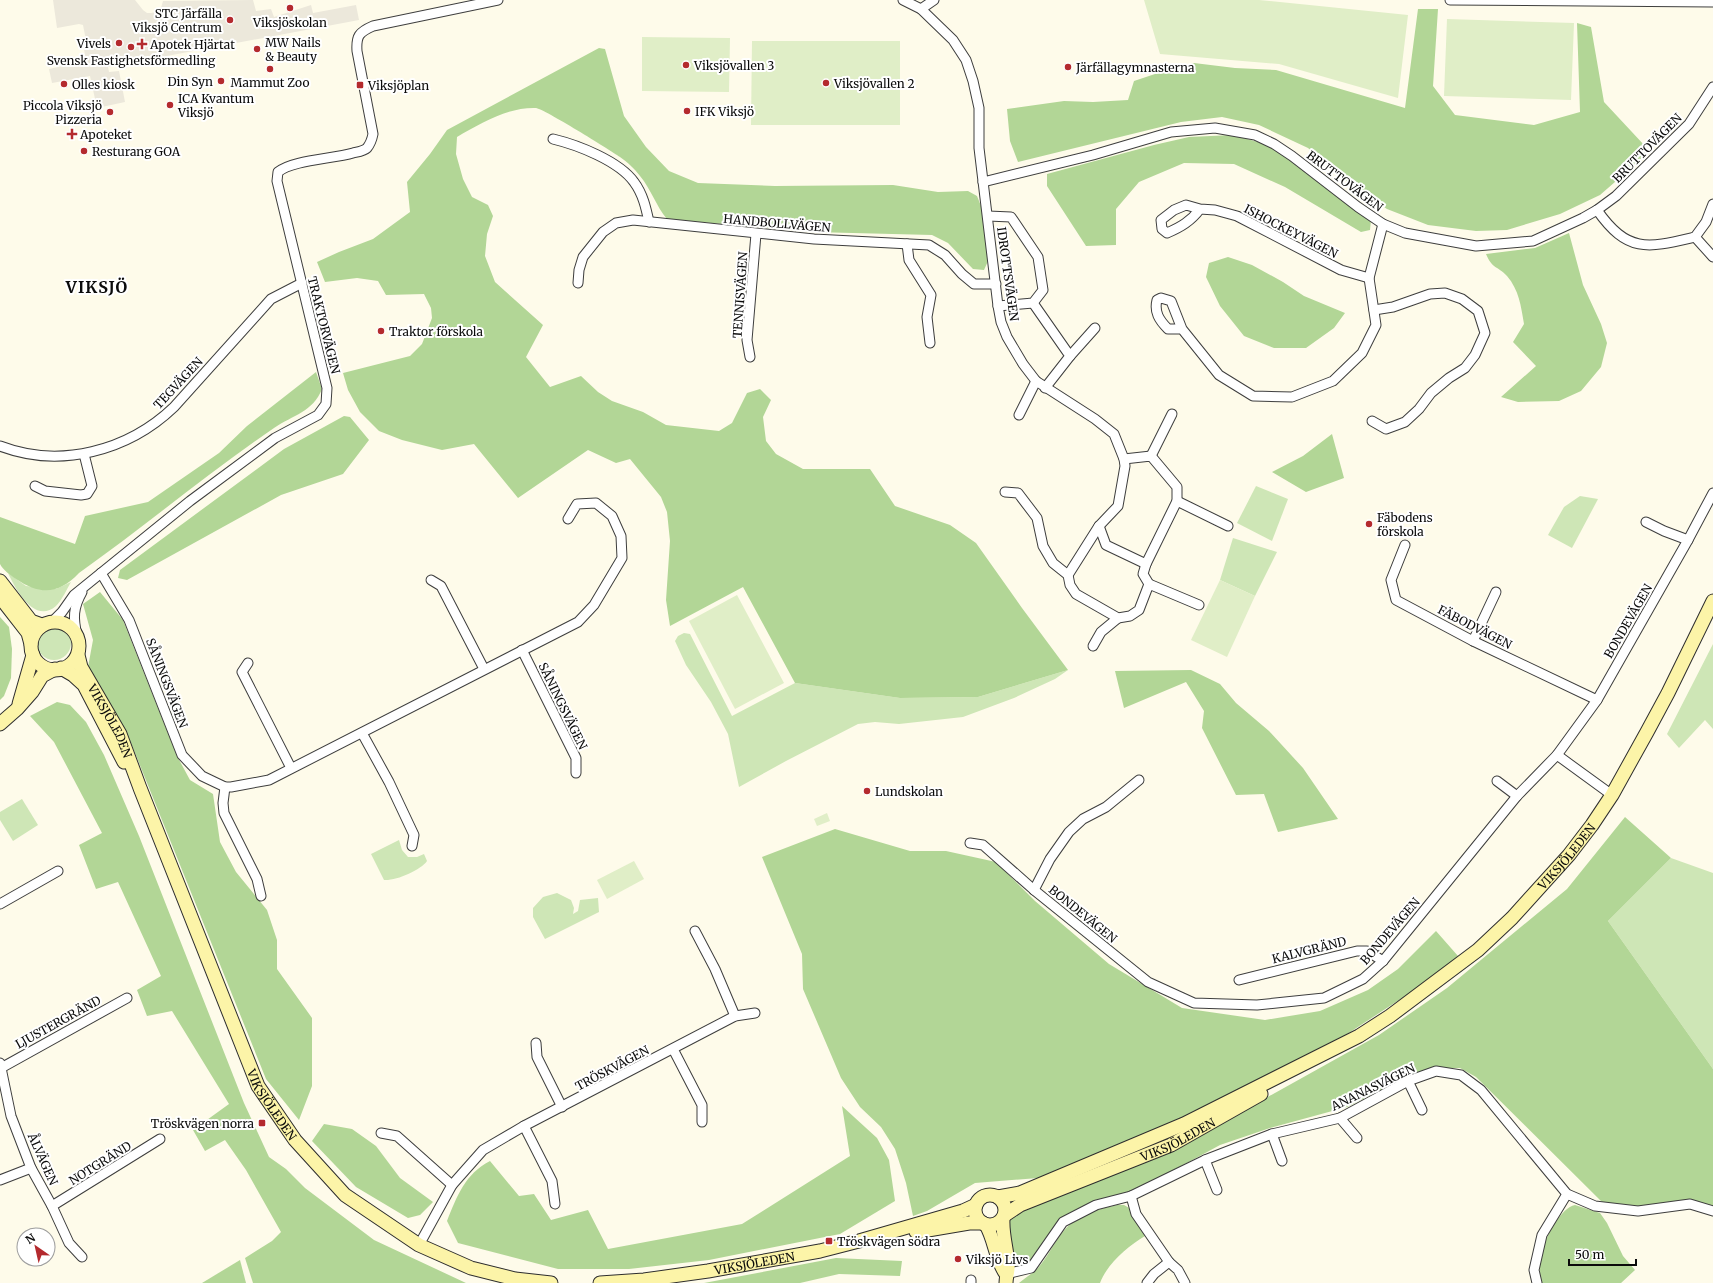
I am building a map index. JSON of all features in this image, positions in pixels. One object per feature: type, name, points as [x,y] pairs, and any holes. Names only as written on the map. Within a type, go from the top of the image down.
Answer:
[{"type":"main road","points":[[0,581],[31,620],[46,624]]},
{"type":"main road","points":[[0,597],[28,633],[32,649],[42,666],[58,669]]},
{"type":"main road","name":"VIKSJÖLEDEN","points":[[1004,1217],[1020,1205],[1171,1145],[1273,1088],[1390,1016],[1434,985],[1489,940],[1512,918],[1569,855],[1612,795],[1668,693],[1713,600]]},
{"type":"main road","points":[[0,724],[17,709],[32,692],[42,676],[73,662],[78,655],[80,645],[77,635],[69,626],[60,622],[46,624],[36,630],[17,709]]},
{"type":"main road","name":"VIKSJÖLEDEN","points":[[78,655],[81,667],[120,734],[258,1086],[295,1140],[345,1195],[418,1245],[471,1268],[515,1279],[551,1283]]},
{"type":"main road","name":"VIKSJÖLEDEN","points":[[58,669],[73,674],[84,685],[111,739],[140,788]]},
{"type":"main road","name":"VIKSJÖLEDEN","points":[[998,1197],[1020,1193],[1184,1124],[1341,1046]]},
{"type":"main road","points":[[993,1195],[998,1197],[1004,1205],[1002,1228],[1008,1266],[1006,1279],[1000,1267],[990,1232],[985,1224],[976,1215],[976,1204],[983,1197],[993,1195]]},
{"type":"main road","name":"VIKSJÖLEDEN","points":[[600,1283],[644,1280],[708,1271],[820,1250],[859,1241],[963,1211],[976,1204]]},
{"type":"main road","points":[[985,1224],[990,1226],[1004,1217]]},
{"type":"main road","name":"VIKSJÖLEDEN","points":[[859,1241],[969,1223],[985,1224]]},
{"type":"street","name":"TRAKTORVÄGEN","points":[[46,624],[62,612],[74,595],[190,501],[275,438],[318,414],[326,404],[327,388],[277,182],[278,172],[283,168],[294,165],[342,156],[366,149],[372,141],[373,134],[356,40],[362,30],[498,0]]},
{"type":"street","name":"IDROTTSVÄGEN","points":[[903,0],[921,9],[952,40],[966,60],[973,81],[979,108],[979,148],[998,306],[1001,322],[1007,337],[1036,382],[1096,419],[1114,434],[1124,459],[1125,466],[1118,506],[1099,526],[1068,575]]},
{"type":"street","points":[[921,9],[934,0]]},
{"type":"street","points":[[1450,0],[1713,2]]},
{"type":"street","name":"BRUTTOVÄGEN","points":[[983,182],[1093,155],[1171,132],[1215,128],[1255,135],[1274,144],[1383,224],[1405,233],[1476,246],[1533,241],[1597,210],[1616,196],[1689,124],[1713,87]]},
{"type":"street","points":[[553,139],[569,143],[612,163],[627,174],[634,182],[644,202],[649,222]]},
{"type":"street","points":[[1597,210],[1609,227],[1627,240],[1646,246],[1662,245],[1695,237],[1706,222],[1713,204]]},
{"type":"street","name":"ISHOCKEYVÄGEN","points":[[1200,209],[1215,210],[1237,216],[1341,270],[1369,278]]},
{"type":"street","points":[[988,216],[1011,217],[1038,256],[1043,290],[1033,303],[998,306]]},
{"type":"street","name":"HANDBOLLVÄGEN","points":[[578,283],[583,257],[603,232],[616,223],[632,220],[814,239],[929,245],[946,255],[962,274],[974,284],[996,284]]},
{"type":"street","points":[[1182,329],[1220,375],[1253,396],[1292,397],[1333,381],[1362,353],[1376,325],[1369,278],[1383,224]]},
{"type":"street","name":"TENNISVÄGEN","points":[[750,357],[747,340],[756,234]]},
{"type":"street","points":[[1695,237],[1713,257]]},
{"type":"street","points":[[907,244],[909,260],[931,295],[927,317],[930,342]]},
{"type":"street","name":"TEGVÄGEN","points":[[0,446],[46,457],[84,454],[113,447],[129,440],[164,417],[271,299],[302,283]]},
{"type":"street","points":[[1372,421],[1386,429],[1405,422],[1419,409],[1431,393],[1449,378],[1465,368],[1475,355],[1485,333],[1478,311],[1462,299],[1445,293],[1430,294],[1393,307],[1374,310]]},
{"type":"street","points":[[1033,303],[1070,356]]},
{"type":"street","points":[[1045,388],[1070,356],[1095,328]]},
{"type":"street","points":[[1019,415],[1036,382]]},
{"type":"street","points":[[1151,456],[1172,414]]},
{"type":"street","points":[[35,486],[45,491],[81,495],[87,494],[92,486],[84,454]]},
{"type":"street","points":[[1124,459],[1151,456]]},
{"type":"street","points":[[1151,456],[1177,487],[1177,501],[1146,564],[1143,574],[1149,584],[1199,605]]},
{"type":"street","points":[[1005,492],[1018,493],[1037,518],[1043,546],[1053,563],[1068,575],[1070,584],[1076,594],[1118,618]]},
{"type":"street","name":"BONDEVÄGEN","points":[[970,843],[983,845],[1034,890],[1148,982],[1194,1003],[1257,1005],[1324,998],[1363,979],[1383,960],[1517,796],[1557,755],[1597,700],[1713,493]]},
{"type":"street","points":[[1177,501],[1228,526]]},
{"type":"street","points":[[261,896],[257,879],[224,813],[223,803],[225,787],[231,788],[269,780],[578,622],[594,605],[622,558],[621,536],[612,516],[596,503],[577,504],[568,519]]},
{"type":"street","points":[[1646,522],[1688,540]]},
{"type":"street","points":[[1099,526],[1106,545],[1146,564]]},
{"type":"street","name":"FÄBODVÄGEN","points":[[1406,545],[1391,580],[1396,600],[1473,641],[1597,700]]},
{"type":"street","name":"SÅNINGSVÄGEN","points":[[101,573],[129,620],[182,755],[202,776],[225,787]]},
{"type":"street","points":[[431,580],[441,586],[484,669]]},
{"type":"street","points":[[1093,646],[1101,632],[1118,618],[1130,616],[1139,610],[1149,584]]},
{"type":"street","name":"TRAKTORVÄGEN","points":[[77,635],[73,619],[77,602],[85,587]]},
{"type":"street","points":[[1473,641],[1496,592]]},
{"type":"street","name":"SÅNINGSVÄGEN","points":[[522,650],[576,758],[576,773]]},
{"type":"street","points":[[248,663],[242,672],[292,768]]},
{"type":"street","points":[[362,733],[414,835],[412,846]]},
{"type":"street","points":[[1557,755],[1612,795]]},
{"type":"street","points":[[1034,890],[1050,860],[1069,832],[1083,819],[1106,807],[1139,780]]},
{"type":"street","points":[[1497,781],[1517,796]]},
{"type":"street","points":[[0,904],[58,871]]},
{"type":"street","points":[[695,930],[715,969],[735,1016]]},
{"type":"street","name":"KALVGRÄND","points":[[1239,980],[1357,951],[1367,951],[1383,960]]},
{"type":"street","name":"LJUSTERGRÄND","points":[[1,1065],[127,998]]},
{"type":"street","name":"TRÖSKVÄGEN","points":[[418,1245],[452,1185],[483,1150],[524,1126],[735,1016],[755,1013]]},
{"type":"street","points":[[536,1043],[537,1057],[562,1107]]},
{"type":"street","points":[[673,1049],[702,1105],[702,1122]]},
{"type":"street","name":"ÅLVÄGEN","points":[[1,1065],[12,1116],[31,1168],[52,1206],[69,1243],[82,1256]]},
{"type":"street","name":"ANANASVÄGEN","points":[[1006,1279],[1031,1268],[1063,1222],[1096,1204],[1131,1196],[1205,1160],[1272,1134],[1340,1118],[1408,1081],[1436,1071],[1461,1075],[1481,1090],[1567,1194],[1595,1206],[1638,1211],[1690,1204],[1713,1211]]},
{"type":"street","points":[[1408,1081],[1422,1110]]},
{"type":"street","points":[[1340,1118],[1357,1138]]},
{"type":"street","points":[[524,1126],[552,1181],[555,1204]]},
{"type":"street","points":[[380,1133],[397,1136],[452,1185]]},
{"type":"street","points":[[1272,1134],[1282,1161]]},
{"type":"street","name":"NOTGRÄND","points":[[52,1206],[160,1139]]},
{"type":"street","points":[[1205,1160],[1217,1190]]},
{"type":"street","points":[[0,1180],[31,1168]]},
{"type":"street","points":[[1537,1283],[1534,1270],[1542,1235],[1567,1194]]},
{"type":"street","points":[[1131,1196],[1136,1214],[1169,1262],[1178,1270],[1185,1283]]},
{"type":"street","points":[[1147,1283],[1154,1274],[1169,1262]]},
{"type":"green space","points":[[1144,0],[1259,0],[1408,15],[1398,98],[1279,64],[1160,54]]},
{"type":"green space","points":[[1418,9],[1438,9],[1433,86],[1455,115],[1534,125],[1580,112],[1577,23],[1591,27],[1604,102],[1645,146],[1646,155],[1600,195],[1560,214],[1507,230],[1476,231],[1428,225],[1387,209],[1350,184],[1308,148],[1259,125],[1222,117],[1181,122],[1018,162],[1010,141],[1007,109],[1064,101],[1093,102],[1128,100],[1134,81],[1194,63],[1235,68],[1276,70],[1405,108]]},
{"type":"green space","points":[[1447,19],[1574,23],[1571,100],[1444,96]]},
{"type":"green space","name":"Viksjövallen 3","points":[[642,37],[730,38],[729,92],[642,91]]},
{"type":"green space","name":"Viksjövallen 2","points":[[752,41],[900,41],[900,125],[751,125]]},
{"type":"green space","points":[[599,48],[605,49],[624,116],[646,147],[669,171],[698,183],[775,186],[893,185],[938,192],[968,191],[977,196],[981,206],[988,261],[984,270],[973,269],[948,243],[932,235],[813,232],[667,219],[638,173],[620,157],[577,130],[541,110],[536,108],[526,108],[515,110],[485,121],[457,137],[456,154],[463,179],[472,197],[488,205],[493,216],[487,234],[485,256],[495,282],[543,325],[526,357],[550,387],[581,376],[598,392],[612,401],[643,412],[666,425],[719,431],[732,423],[747,393],[760,389],[771,400],[763,417],[766,441],[776,454],[803,469],[870,469],[895,506],[950,525],[976,543],[1068,670],[978,697],[900,698],[795,683],[743,587],[670,626],[666,600],[670,541],[667,512],[661,497],[630,459],[616,463],[588,450],[518,498],[474,444],[442,450],[402,440],[379,431],[360,412],[348,390],[343,373],[410,356],[422,344],[432,318],[431,308],[424,294],[386,295],[378,281],[357,278],[325,282],[317,262],[373,239],[410,212],[407,182],[447,130]]},
{"type":"green space","points":[[1233,135],[1272,146],[1371,220],[1370,230],[1361,232],[1285,187],[1234,164],[1184,163],[1139,182],[1116,209],[1116,245],[1086,246],[1047,186],[1047,174],[1189,137]]},
{"type":"green space","points":[[1569,233],[1583,285],[1601,324],[1607,343],[1601,367],[1581,391],[1559,401],[1518,402],[1501,397],[1536,366],[1513,342],[1524,324],[1517,293],[1511,281],[1504,273],[1493,265],[1486,254],[1535,248]]},
{"type":"green space","points":[[1228,257],[1252,265],[1283,282],[1304,296],[1345,313],[1334,328],[1306,348],[1274,348],[1244,336],[1220,306],[1206,277],[1209,263]]},
{"type":"green space","points":[[316,372],[322,389],[318,397],[308,408],[274,428],[249,446],[64,585],[56,589],[49,590],[33,588],[14,577],[1,566],[0,517],[75,544],[85,516],[148,502],[219,453],[247,426]]},
{"type":"green space","points":[[344,416],[350,417],[369,440],[343,474],[281,495],[127,580],[118,578],[120,570],[284,449]]},
{"type":"green space","points":[[1332,434],[1344,478],[1306,492],[1272,472],[1303,456]]},
{"type":"green space","points":[[1256,486],[1288,499],[1272,541],[1237,523]]},
{"type":"green space","points":[[1580,496],[1598,499],[1572,548],[1548,535],[1564,507]]},
{"type":"green space","points":[[1233,538],[1277,552],[1255,596],[1220,580]]},
{"type":"green space","points":[[8,573],[26,586],[56,589],[71,582],[56,606],[48,611],[40,611],[33,608],[20,595]]},
{"type":"green space","points":[[1220,580],[1255,596],[1227,657],[1191,640]]},
{"type":"green space","points":[[100,592],[123,620],[177,756],[190,780],[213,794],[220,842],[236,872],[267,910],[277,940],[277,969],[312,1018],[312,1086],[299,1120],[266,1079],[131,743],[88,667],[93,640],[83,604]]},
{"type":"green space","points":[[737,595],[784,683],[735,709],[689,621]]},
{"type":"green space","points":[[0,617],[9,627],[12,649],[11,678],[4,696],[0,700]]},
{"type":"green space","points":[[51,626],[57,626],[61,627],[68,633],[71,643],[70,650],[64,657],[57,660],[51,660],[47,659],[40,653],[37,646],[37,640],[38,636],[44,629]]},
{"type":"green space","points":[[684,633],[690,634],[732,716],[795,683],[900,698],[978,697],[1068,670],[1055,679],[1014,698],[963,717],[899,724],[875,722],[858,724],[739,787],[728,734],[711,702],[686,665],[675,641],[678,636]]},
{"type":"green space","points":[[1713,644],[1713,729],[1705,720],[1679,748],[1667,734]]},
{"type":"green space","points":[[1191,670],[1220,684],[1236,703],[1269,731],[1303,768],[1338,819],[1278,832],[1264,794],[1236,795],[1202,728],[1204,711],[1186,682],[1124,708],[1115,671]]},
{"type":"green space","points":[[57,702],[70,705],[86,722],[104,755],[139,836],[244,1103],[269,1157],[286,1169],[305,1188],[374,1240],[466,1283],[253,1283],[245,1258],[272,1241],[281,1232],[246,1170],[225,1140],[205,1151],[193,1130],[229,1104],[172,1011],[147,1016],[137,990],[161,976],[118,882],[96,889],[79,845],[102,833],[54,742],[30,716]]},
{"type":"green space","points":[[22,799],[38,825],[13,841],[0,820],[0,812]]},
{"type":"green space","points":[[827,813],[830,821],[817,826],[814,819]]},
{"type":"green space","points":[[1625,817],[1671,858],[1608,921],[1713,1069],[1713,1207],[1639,1207],[1602,1202],[1476,1077],[1460,1068],[1438,1068],[1408,1077],[1347,1107],[1270,1128],[1220,1145],[1152,1182],[1126,1193],[1095,1200],[1061,1219],[1028,1264],[1018,1266],[1011,1259],[1006,1227],[1009,1218],[1017,1211],[1169,1152],[1379,1035],[1447,988],[1567,889]]},
{"type":"green space","points":[[835,829],[910,851],[946,851],[996,862],[1035,901],[1109,964],[1182,1008],[1265,1020],[1320,1011],[1368,990],[1398,969],[1436,931],[1458,956],[1425,983],[1338,1040],[1183,1119],[1038,1178],[975,1183],[927,1211],[913,1216],[906,1183],[895,1149],[881,1127],[860,1107],[841,1078],[803,989],[802,954],[762,857]]},
{"type":"green space","points":[[399,840],[402,850],[408,857],[417,857],[424,854],[427,861],[419,868],[408,874],[395,879],[384,880],[371,854]]},
{"type":"green space","points":[[1671,858],[1713,873],[1713,1069],[1608,921]]},
{"type":"green space","points":[[634,861],[644,879],[607,899],[597,880]]},
{"type":"green space","points":[[557,893],[571,900],[574,908],[573,914],[578,911],[580,900],[598,898],[599,912],[545,939],[533,917],[533,908],[543,897]]},
{"type":"green space","points":[[842,1106],[877,1138],[889,1160],[895,1201],[840,1234],[709,1260],[629,1269],[558,1269],[458,1243],[447,1221],[458,1194],[468,1179],[481,1166],[490,1161],[519,1196],[534,1194],[551,1220],[588,1210],[608,1249],[742,1224],[850,1156]]},
{"type":"green space","points":[[324,1124],[352,1129],[376,1146],[400,1178],[433,1202],[420,1215],[408,1218],[356,1187],[312,1141]]},
{"type":"green space","points":[[1117,1205],[1124,1205],[1131,1209],[1133,1216],[1145,1236],[1132,1245],[1113,1262],[1100,1283],[1019,1283],[1038,1268],[1066,1228],[1072,1223],[1088,1213]]},
{"type":"green space","points":[[1575,1205],[1600,1213],[1607,1223],[1623,1256],[1635,1270],[1621,1283],[1541,1283],[1540,1264],[1543,1246],[1560,1216],[1570,1207]]},
{"type":"green space","points":[[836,1258],[902,1261],[900,1276],[839,1274],[800,1283],[704,1283]]},
{"type":"green space","points":[[240,1260],[246,1283],[202,1283]]},
{"type":"shaded area","points":[[53,0],[135,0],[143,10],[147,13],[151,13],[156,12],[161,8],[163,1],[253,0],[256,11],[271,9],[274,17],[311,5],[313,13],[356,5],[359,20],[108,67],[109,72],[119,71],[125,102],[97,108],[90,76],[52,83],[49,69],[86,61],[84,49],[87,45],[83,25],[79,24],[57,28]]},
{"type":"place","name":"Viksjöskolan","points":[[290,8]]},
{"type":"place","name":"STC Järfälla Viksjö Centrum","points":[[230,20]]},
{"type":"place","name":"Vivels","points":[[119,43]]},
{"type":"place","name":"Apotek Hjärtat","points":[[142,44]]},
{"type":"place","name":"Svensk Fastighetsförmedling","points":[[131,47]]},
{"type":"place","name":"MW Nails & Beauty","points":[[257,49]]},
{"type":"place","name":"Viksjövallen 3","points":[[686,65]]},
{"type":"place","name":"Järfällagymnasterna","points":[[1068,67]]},
{"type":"place","name":"Mammut Zoo","points":[[270,69]]},
{"type":"place","name":"Din Syn","points":[[221,81]]},
{"type":"place","name":"Viksjövallen 2","points":[[826,83]]},
{"type":"place","name":"Olles kiosk","points":[[64,84]]},
{"type":"place","name":"Viksjöplan","points":[[360,85]]},
{"type":"place","name":"ICA Kvantum Viksjö","points":[[170,105]]},
{"type":"place","name":"IFK Viksjö","points":[[687,111]]},
{"type":"place","name":"Piccola Viksjö Pizzeria","points":[[110,112]]},
{"type":"place","name":"Apoteket","points":[[72,134]]},
{"type":"place","name":"Resturang GOA","points":[[84,151]]},
{"type":"place","name":"Traktor förskola","points":[[381,331]]},
{"type":"place","name":"Fäbodens förskola","points":[[1369,524]]},
{"type":"place","name":"Lundskolan","points":[[867,791]]},
{"type":"place","name":"Tröskvägen norra","points":[[262,1123]]},
{"type":"place","name":"Tröskvägen södra","points":[[829,1241]]},
{"type":"place","name":"Viksjö Livs","points":[[958,1259]]},
{"type":"district","name":"VIKSJÖ","points":[[97,287]]}]
